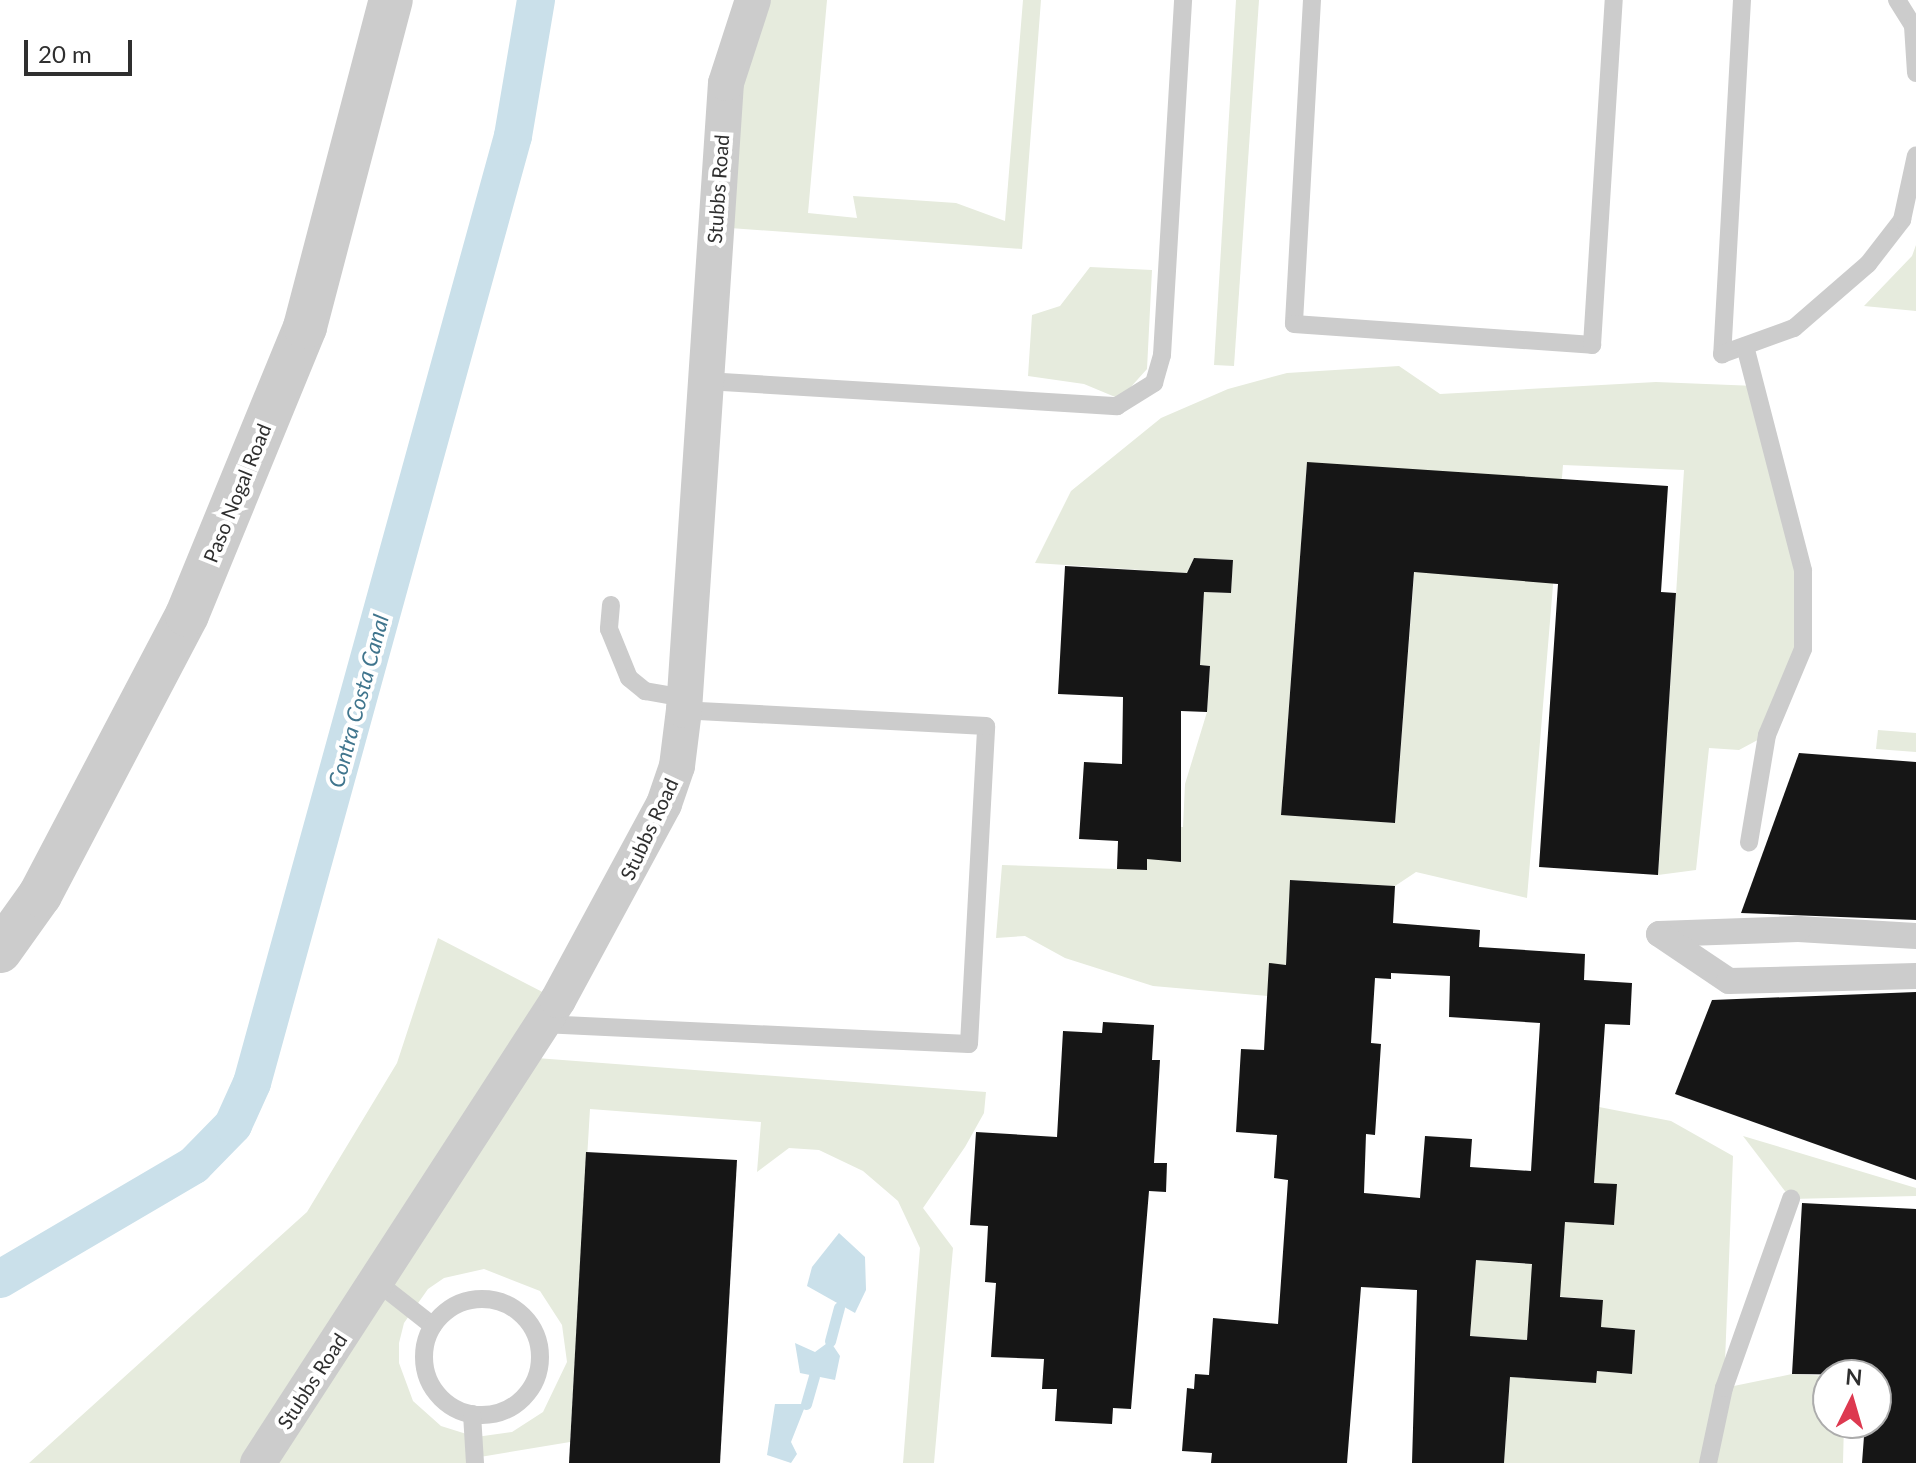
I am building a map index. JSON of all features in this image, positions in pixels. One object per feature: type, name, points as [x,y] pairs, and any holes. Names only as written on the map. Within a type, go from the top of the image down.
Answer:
[{"type":"street","name":"Paso Nogal Road","points":[[0,951],[40,895],[187,615],[305,327],[391,0]]},
{"type":"street","name":"Stubbs Road","points":[[258,1463],[542,1024],[664,804],[677,766],[684,704],[726,83],[753,0]]},
{"type":"street","points":[[1910,976],[1729,981],[1659,934],[1798,929],[1916,936]]},
{"type":"street","points":[[1884,935],[1910,976]]},
{"type":"lane","points":[[706,381],[1117,406],[1154,383],[1162,355],[1183,0]]},
{"type":"lane","points":[[1312,0],[1294,324],[1592,345],[1614,0]]},
{"type":"lane","points":[[1742,0],[1722,354],[1794,328],[1868,264],[1902,220],[1916,155]]},
{"type":"lane","points":[[1897,0],[1913,26],[1916,73]]},
{"type":"lane","points":[[1745,346],[1803,571],[1803,649],[1767,735],[1749,843]]},
{"type":"lane","points":[[542,1024],[969,1044],[986,726],[684,704],[645,691],[629,678],[615,653],[611,605]]},
{"type":"lane","points":[[1708,1463],[1724,1388],[1791,1199]]},
{"type":"lane","points":[[377,1282],[433,1326]]},
{"type":"lane","points":[[494,1300],[524,1316],[538,1340],[539,1372],[525,1398],[501,1412],[472,1414],[440,1397],[428,1380],[424,1355],[433,1326],[465,1301],[494,1300]]},
{"type":"lane","points":[[472,1414],[475,1463]]},
{"type":"shaded area","points":[[753,0],[827,0],[808,213],[857,218],[853,196],[956,203],[1005,221],[1023,0],[1041,0],[1022,249],[716,227]]},
{"type":"shaded area","points":[[1236,0],[1259,0],[1234,366],[1214,365]]},
{"type":"shaded area","points":[[1916,245],[1916,311],[1864,306],[1912,256]]},
{"type":"shaded area","points":[[1090,267],[1152,270],[1147,369],[1120,399],[1084,384],[1028,376],[1032,315],[1060,306]]},
{"type":"shaded area","points":[[1399,366],[1440,394],[1656,382],[1756,386],[1803,571],[1803,649],[1767,735],[1739,750],[1709,748],[1696,870],[1658,875],[1684,470],[1563,465],[1527,898],[1416,872],[1395,886],[1291,880],[1286,965],[1269,964],[1268,996],[1153,986],[1065,958],[1025,936],[996,938],[1002,865],[1146,870],[1149,826],[1183,827],[1185,784],[1207,712],[1210,666],[1200,665],[1204,592],[1231,593],[1233,560],[1194,558],[1187,573],[1035,563],[1071,491],[1161,418],[1228,389],[1287,373]],"holes":[[[1307,463],[1422,472],[1395,823],[1281,814]]]},
{"type":"shaded area","points":[[1878,730],[1916,733],[1916,752],[1876,749]]},
{"type":"shaded area","points":[[438,938],[558,1000],[523,1057],[986,1092],[984,1113],[923,1208],[953,1248],[934,1463],[903,1463],[920,1248],[898,1201],[863,1171],[819,1150],[789,1148],[757,1172],[761,1122],[590,1109],[570,1442],[474,1458],[475,1463],[29,1463],[307,1212],[397,1063]],"holes":[[[484,1269],[540,1291],[562,1325],[567,1362],[543,1412],[512,1432],[476,1437],[441,1426],[413,1401],[399,1363],[399,1343],[404,1323],[428,1289],[444,1278]]]},
{"type":"shaded area","points":[[1599,1107],[1671,1121],[1733,1156],[1724,1388],[1792,1374],[1812,1375],[1812,1439],[1844,1439],[1843,1463],[1504,1463],[1510,1377],[1596,1383],[1597,1371],[1631,1374],[1635,1330],[1601,1327],[1603,1300],[1531,1294],[1527,1340],[1470,1336],[1473,1294],[1465,1257],[1501,1239],[1499,1262],[1562,1266],[1565,1222],[1614,1225],[1594,1183]]},
{"type":"shaded area","points":[[1743,1136],[1916,1188],[1916,1196],[1791,1199]]},
{"type":"water","points":[[839,1233],[865,1257],[866,1290],[855,1313],[807,1286],[812,1267]]},
{"type":"water","points":[[830,1341],[840,1356],[835,1380],[800,1373],[795,1343],[815,1352]]},
{"type":"water","points":[[775,1404],[806,1404],[791,1442],[797,1454],[791,1463],[767,1455]]},
{"type":"building","points":[[1307,462],[1668,486],[1661,592],[1676,593],[1658,875],[1539,867],[1558,584],[1414,572],[1395,823],[1281,815]]},
{"type":"building","points":[[1194,558],[1233,560],[1231,593],[1204,592],[1200,665],[1210,666],[1207,712],[1181,711],[1181,862],[1147,859],[1147,870],[1117,869],[1118,841],[1079,839],[1084,762],[1122,764],[1123,697],[1058,694],[1065,566],[1187,573]]},
{"type":"building","points":[[1799,753],[1916,762],[1916,920],[1741,913]]},
{"type":"building","points":[[1290,880],[1395,886],[1393,923],[1480,930],[1479,947],[1585,954],[1584,980],[1632,983],[1630,1025],[1605,1024],[1594,1183],[1617,1184],[1614,1225],[1565,1222],[1560,1297],[1603,1300],[1601,1327],[1635,1330],[1632,1374],[1597,1371],[1596,1383],[1510,1377],[1504,1463],[1412,1463],[1417,1290],[1361,1287],[1347,1463],[1211,1463],[1212,1453],[1182,1451],[1187,1388],[1194,1389],[1195,1374],[1209,1375],[1213,1318],[1278,1324],[1288,1180],[1274,1178],[1277,1135],[1236,1132],[1241,1049],[1264,1050],[1269,963],[1286,965]],"holes":[[[1391,973],[1450,976],[1449,1017],[1540,1023],[1531,1171],[1470,1167],[1472,1139],[1425,1136],[1420,1198],[1364,1193],[1366,1134],[1375,1135],[1381,1044],[1371,1043],[1375,978],[1391,979]],[[1476,1260],[1532,1264],[1527,1340],[1470,1336]]]},
{"type":"building","points":[[1916,992],[1916,1180],[1675,1094],[1712,1000]]},
{"type":"building","points":[[1103,1022],[1154,1025],[1152,1060],[1160,1060],[1154,1163],[1167,1163],[1166,1192],[1149,1191],[1131,1409],[1113,1408],[1112,1424],[1055,1421],[1057,1389],[1042,1389],[1044,1359],[991,1357],[996,1283],[985,1282],[988,1226],[970,1225],[976,1132],[1057,1137],[1063,1031],[1102,1033]]},
{"type":"building","points":[[586,1152],[737,1160],[720,1463],[569,1463]]},
{"type":"building","points":[[1802,1203],[1916,1209],[1916,1463],[1862,1463],[1864,1439],[1892,1439],[1892,1359],[1812,1359],[1812,1374],[1792,1374]]},
{"type":"waterway","name":"Contra Costa Canal","points":[[0,1279],[194,1165],[233,1125],[252,1083],[513,136],[536,0]]},
{"type":"waterway","points":[[830,1341],[839,1307]]},
{"type":"waterway","points":[[806,1404],[814,1376]]}]
